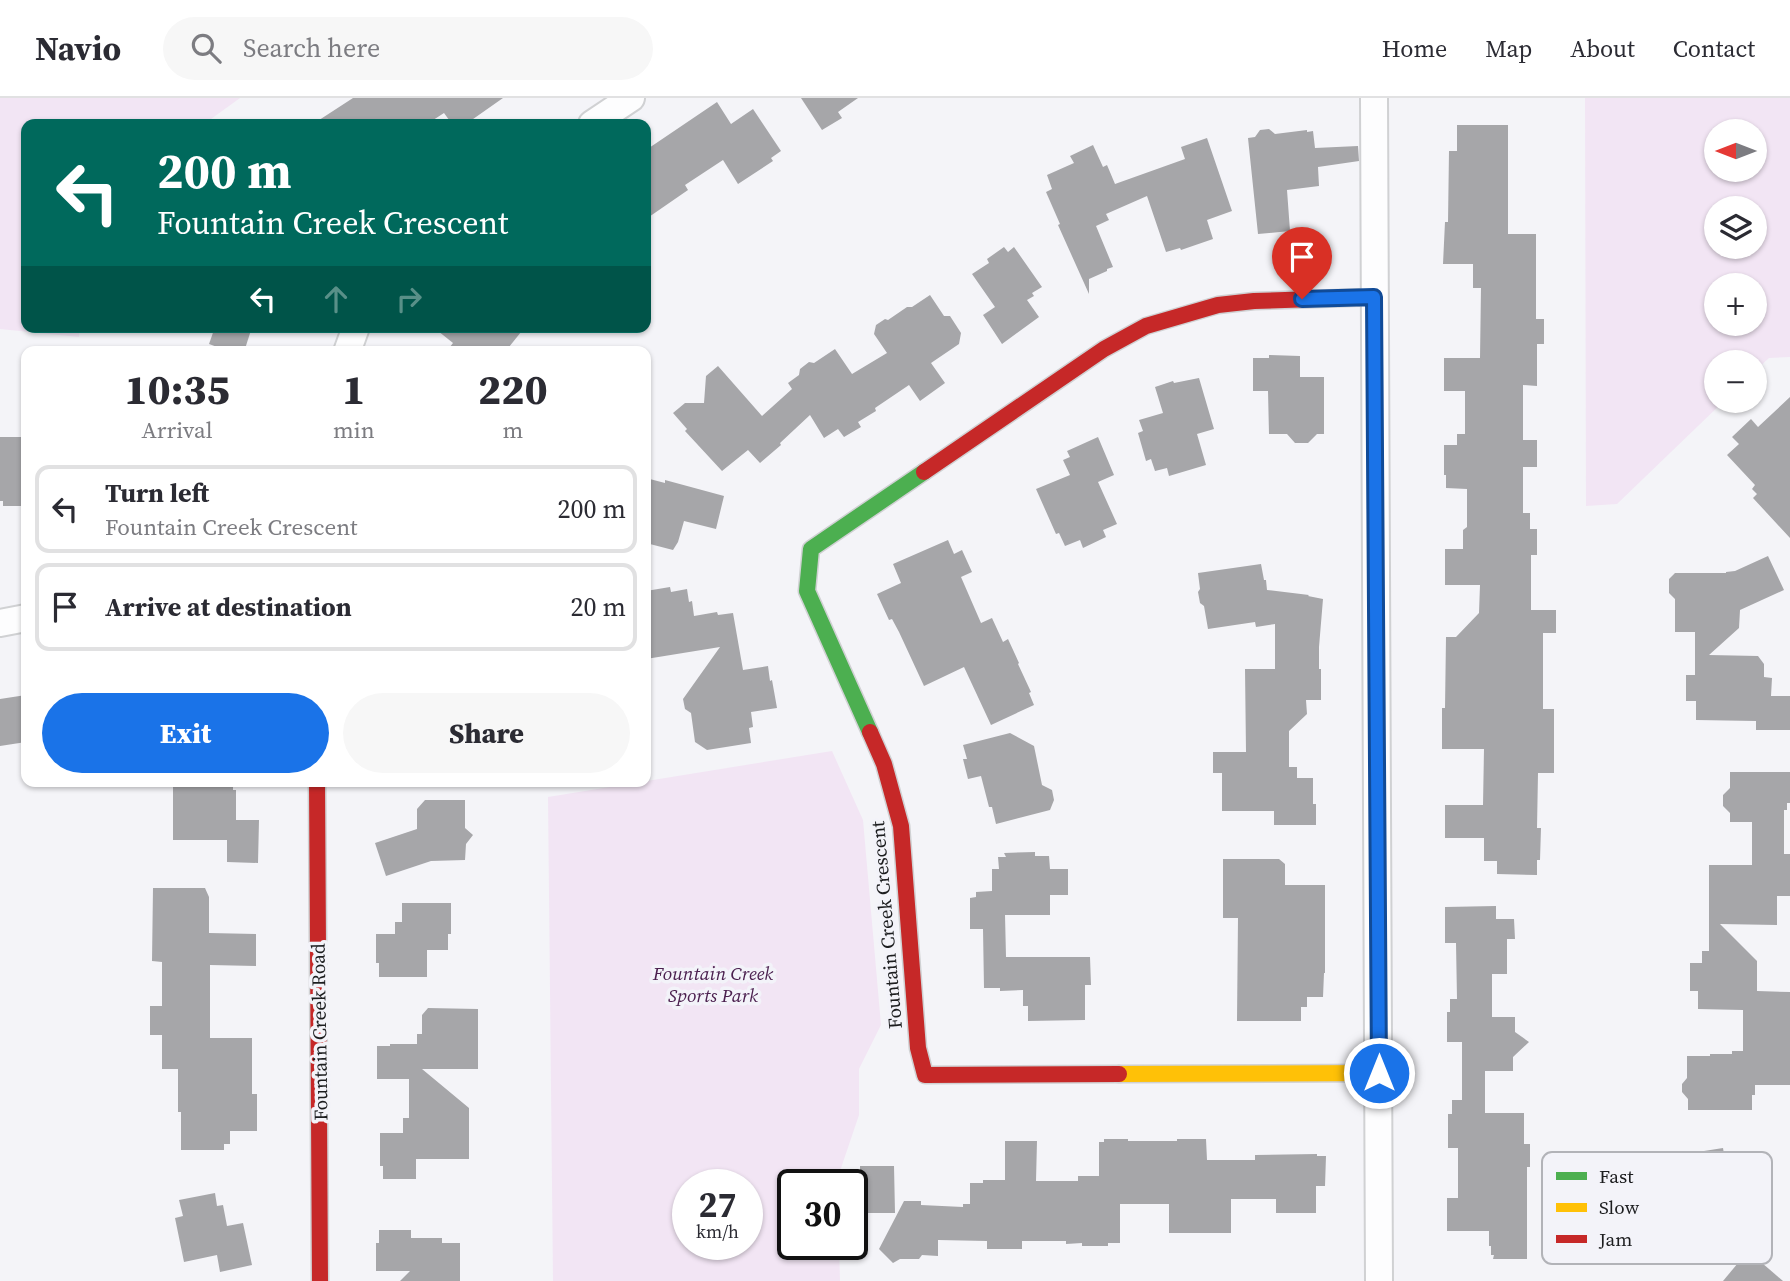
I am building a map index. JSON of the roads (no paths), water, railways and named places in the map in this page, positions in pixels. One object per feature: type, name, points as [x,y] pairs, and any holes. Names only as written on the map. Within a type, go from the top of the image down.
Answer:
[{"type":"street","points":[[600,119],[631,98]]},
{"type":"street","points":[[1374,98],[1379,1281]]},
{"type":"street","name":"Fountain Creek Crescent","points":[[1374,297],[1218,304],[1146,326],[1104,349],[811,549],[807,591],[884,764],[901,826],[918,1048],[925,1075],[1379,1073]]},
{"type":"street","points":[[0,623],[21,619]]},
{"type":"street","name":"Fountain Creek Road","points":[[317,787],[320,1281]]},
{"type":"park label","name":"Fountain Creek Sports Park","points":[[713,984]]}]
